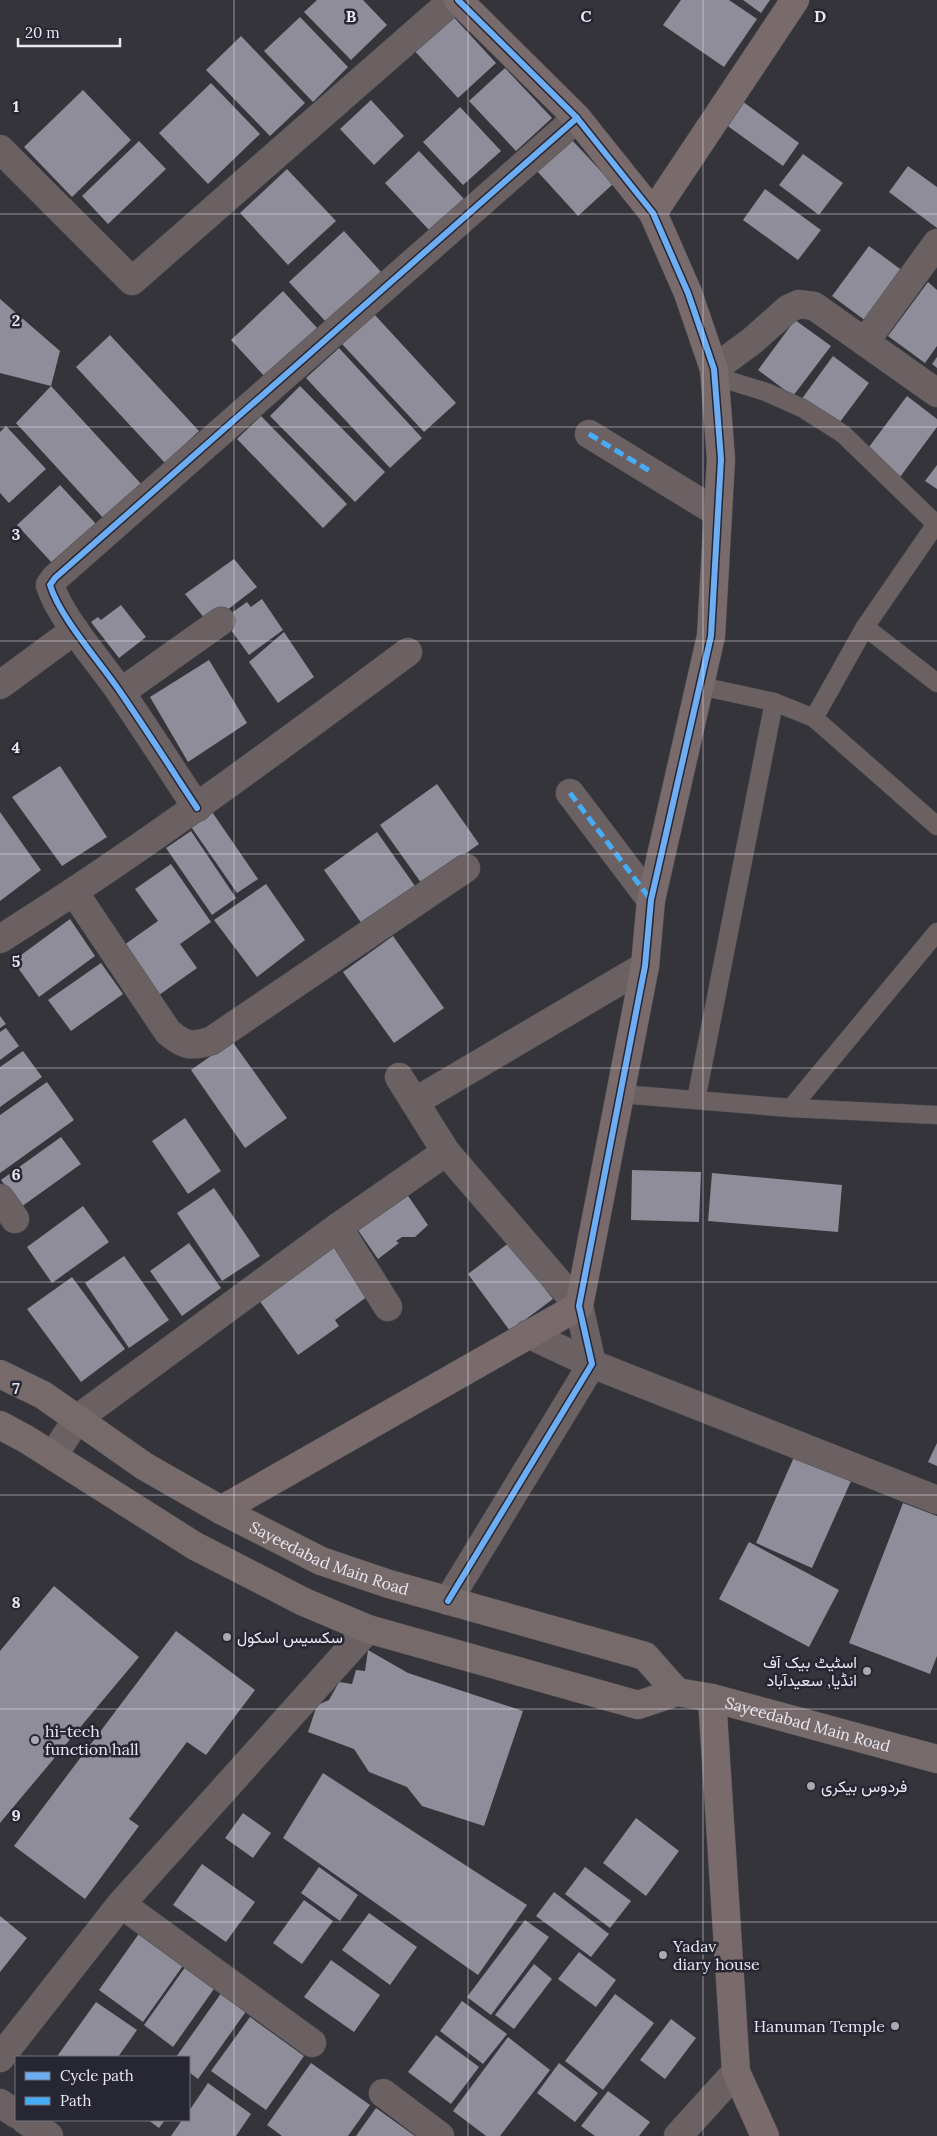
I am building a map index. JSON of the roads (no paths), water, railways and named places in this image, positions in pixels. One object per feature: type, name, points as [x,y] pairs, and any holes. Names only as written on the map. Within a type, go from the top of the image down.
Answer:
[{"type":"main road","name":"Sayeedabad Main Road","points":[[0,1374],[43,1395],[144,1466],[221,1510],[321,1561],[389,1584],[644,1656],[677,1692]]},
{"type":"main road","name":"Sayeedabad Main Road","points":[[0,1425],[53,1456],[195,1546],[304,1602],[368,1630],[638,1705],[677,1692],[712,1698],[937,1759]]},
{"type":"street","points":[[0,149],[132,281],[453,0]]},
{"type":"street","points":[[448,1601],[592,1364],[579,1306],[644,966],[651,900],[711,636],[721,459],[714,372],[688,293],[653,213],[578,118],[458,0]]},
{"type":"street","points":[[653,213],[795,0]]},
{"type":"street","points":[[197,808],[121,692],[75,630],[53,594],[50,585],[54,578],[578,118]]},
{"type":"street","points":[[865,342],[937,243]]},
{"type":"street","points":[[714,372],[788,309],[799,304],[814,306],[937,393]]},
{"type":"street","points":[[589,434],[718,513]]},
{"type":"street","points":[[121,692],[221,621]]},
{"type":"street","points":[[0,685],[75,630]]},
{"type":"street","points":[[0,939],[74,892],[197,808],[408,652]]},
{"type":"street","points":[[570,793],[651,900]]},
{"type":"street","points":[[74,892],[168,1032],[180,1042],[194,1046],[211,1042],[466,868]]},
{"type":"street","points":[[416,1101],[644,966]]},
{"type":"street","points":[[399,1076],[446,1152],[579,1306]]},
{"type":"street","points":[[53,1456],[77,1419],[338,1227],[446,1152]]},
{"type":"street","points":[[338,1227],[388,1307]]},
{"type":"street","points":[[221,1510],[579,1306]]},
{"type":"street","points":[[528,1334],[592,1364],[937,1500]]},
{"type":"street","points":[[0,2058],[121,1904],[368,1630]]},
{"type":"street","points":[[712,1698],[736,2072],[765,2136]]},
{"type":"street","points":[[121,1904],[312,2043]]},
{"type":"street","points":[[678,2136],[736,2072]]},
{"type":"street","points":[[383,2093],[440,2136]]},
{"type":"street","points":[[0,2103],[15,2113]]},
{"type":"street","points":[[26,2121],[48,2136]]},
{"type":"lane","points":[[714,372],[802,408],[843,434],[936,525],[865,627],[814,718]]},
{"type":"lane","points":[[865,627],[937,683]]},
{"type":"lane","points":[[700,686],[774,702],[814,718],[937,826]]},
{"type":"lane","points":[[696,1100],[774,702]]},
{"type":"lane","points":[[791,1108],[937,932]]},
{"type":"lane","points":[[621,1094],[791,1108],[937,1115]]},
{"type":"place","name":"سکسیس اسکول","points":[[227,1637]]},
{"type":"place","name":"اسٹیٹ بیک آف انڈیا, سعیدآباد","points":[[867,1671]]},
{"type":"place","name":"hi-tech function hall","points":[[35,1740]]},
{"type":"place","name":"فردوس بیکری","points":[[811,1786]]},
{"type":"place","name":"Yadav diary house","points":[[663,1955]]},
{"type":"place","name":"Hanuman Temple","points":[[895,2026]]}]
